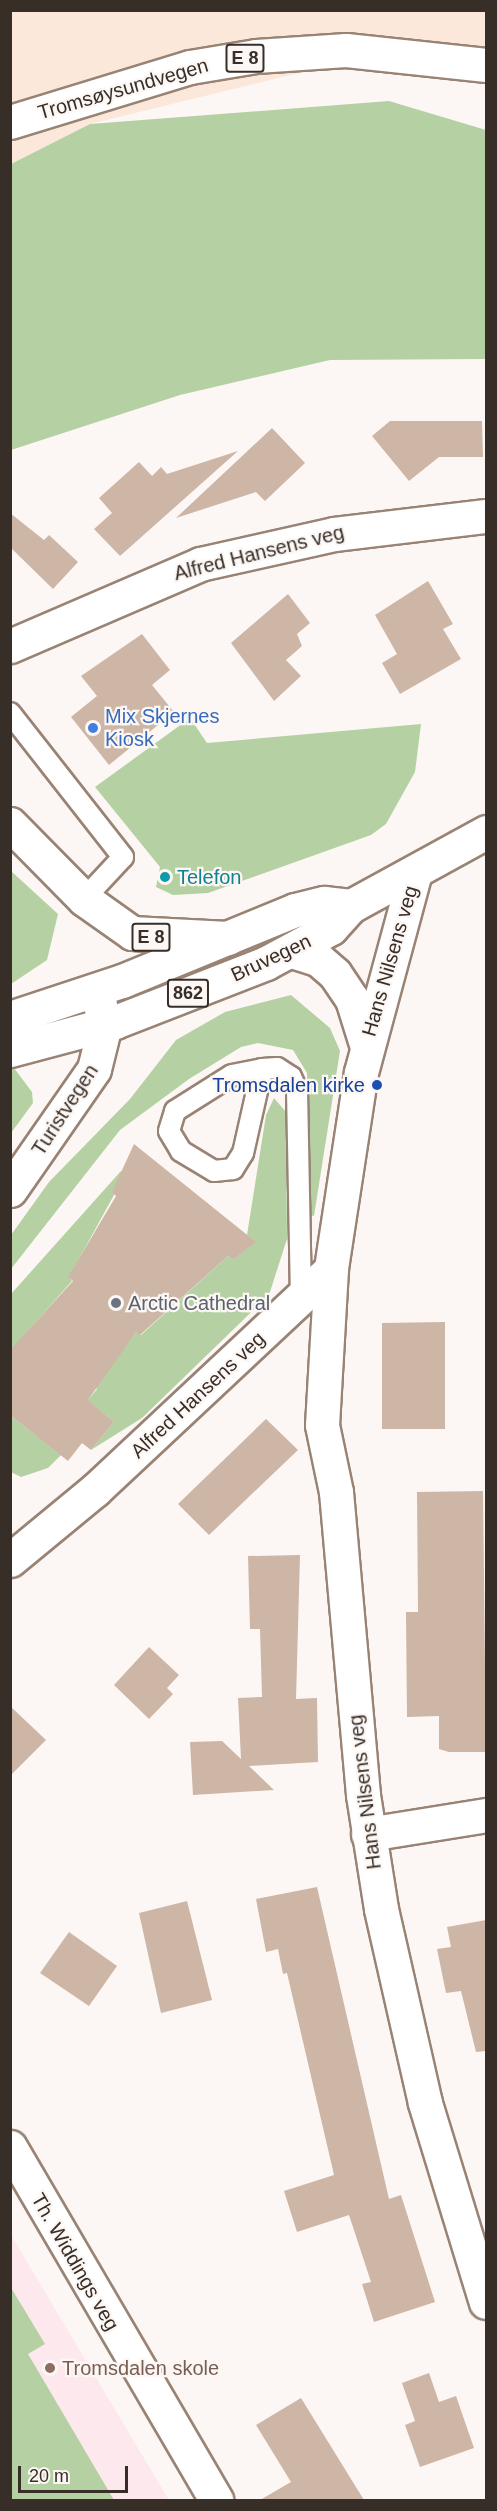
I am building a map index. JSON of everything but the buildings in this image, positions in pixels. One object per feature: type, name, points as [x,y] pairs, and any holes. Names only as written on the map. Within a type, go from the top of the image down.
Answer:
[{"type":"main road","name":"Tromsøysundvegen","points":[[10,122],[190,67],[256,56],[346,50],[486,65]]},
{"type":"main road","name":"Alfred Hansens veg","points":[[10,646],[200,564],[334,534],[486,516]]},
{"type":"main road","name":"E 8","points":[[10,824],[84,899],[132,933],[228,938]]},
{"type":"main road","name":"Bruvegen","points":[[10,1050],[105,1025],[292,951],[331,928],[351,906],[414,876],[481,835]]},
{"type":"main road","name":"Hans Nilsens veg","points":[[414,876],[366,1046],[331,1269],[322,1425],[336,1492],[368,1834],[425,2103],[486,2302]]},
{"type":"main road","name":"Bruvegen","points":[[10,1018],[96,990],[295,910],[324,903],[351,906]]},
{"type":"main road","name":"Hans Nilsens veg","points":[[292,951],[319,960],[334,974],[352,999],[366,1046]]},
{"type":"main road","name":"Turistvegen","points":[[10,1190],[94,1069],[105,1025],[96,990]]},
{"type":"main road","name":"Alfred Hansens veg","points":[[10,1560],[95,1491],[331,1269]]},
{"type":"main road","points":[[368,1834],[486,1815]]},
{"type":"main road","name":"Th. Widdings veg","points":[[10,2147],[216,2500]]},
{"type":"lane","points":[[10,713],[123,857],[84,899]]},
{"type":"lane","points":[[262,1069],[243,1154],[233,1170],[214,1171],[181,1151],[169,1131],[175,1111],[232,1076],[262,1069],[278,1068],[291,1077],[297,1090],[301,1299]]},
{"type":"shaded area","points":[[11,11],[486,11],[486,62],[427,42],[90,124],[11,164]]},
{"type":"shaded area","name":"Tromsdalen skole","points":[[11,2235],[169,2500],[11,2500]]},
{"type":"green space","points":[[389,101],[486,130],[486,359],[330,360],[180,395],[11,450],[11,164],[90,124]]},
{"type":"green space","points":[[190,718],[207,743],[421,724],[415,772],[386,824],[371,835],[208,893],[173,895],[156,887],[160,867],[95,787]]},
{"type":"green space","points":[[11,871],[58,914],[47,960],[11,984]]},
{"type":"green space","points":[[291,995],[330,1028],[340,1051],[314,1216],[309,1215],[307,1073],[293,1050],[258,1043],[241,1047],[189,1079],[120,1130],[11,1269],[11,1235],[49,1182],[130,1099],[176,1040],[225,1012]]},
{"type":"green space","points":[[11,1064],[32,1092],[33,1103],[11,1133]]},
{"type":"green space","points":[[274,1098],[286,1112],[287,1239],[269,1295],[142,1418],[91,1450],[114,1422],[91,1403],[82,1407],[97,1389],[94,1385],[136,1332],[141,1335],[228,1256],[233,1260],[255,1242],[247,1235],[266,1115]]},
{"type":"green space","points":[[121,1171],[125,1175],[69,1277],[72,1281],[11,1350],[11,1294]]},
{"type":"green space","points":[[10,1415],[61,1455],[48,1468],[21,1477],[11,1472]]},
{"type":"green space","points":[[10,2286],[45,2344],[28,2354],[114,2500],[11,2500]]},
{"type":"place","name":"Mix Skjernes Kiosk","points":[[93,728]]},
{"type":"place","name":"Telefon","points":[[165,877]]},
{"type":"place","name":"Tromsdalen kirke","points":[[377,1085]]},
{"type":"place","name":"Arctic Cathedral","points":[[116,1303]]},
{"type":"place","name":"Tromsdalen skole","points":[[50,2368]]}]
